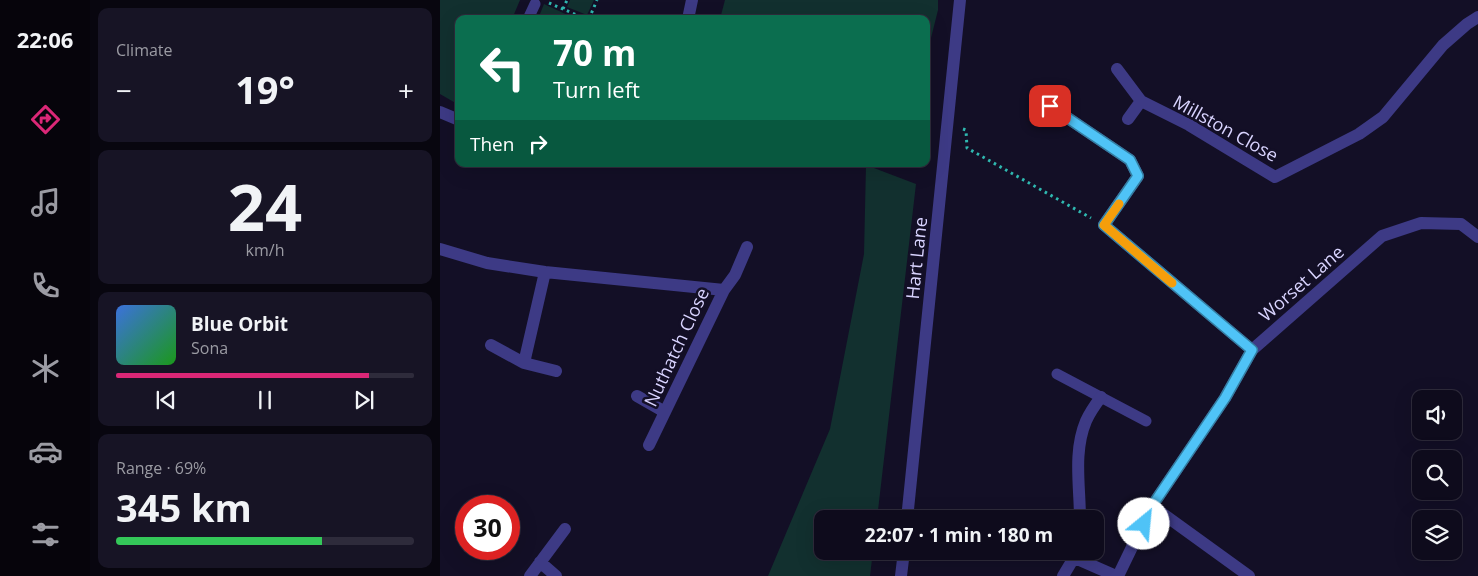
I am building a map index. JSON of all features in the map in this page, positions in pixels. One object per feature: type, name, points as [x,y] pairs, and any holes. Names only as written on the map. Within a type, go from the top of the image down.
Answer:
[{"type":"street","points":[[689,15],[692,0]]},
{"type":"street","name":"Hart Lane","points":[[908,510],[960,0]]},
{"type":"street","name":"Millston Close","points":[[1117,69],[1141,101],[1189,125],[1275,177],[1360,134],[1383,117],[1443,45],[1478,17]]},
{"type":"street","points":[[1128,119],[1141,101]]},
{"type":"street","points":[[1050,106],[1130,160],[1135,168],[1138,176],[1104,225],[1252,350]]},
{"type":"street","points":[[440,112],[455,118]]},
{"type":"street","name":"Worset Lane","points":[[1117,576],[1152,506],[1225,398],[1252,350],[1382,236],[1421,223],[1461,224],[1478,237]]},
{"type":"street","points":[[724,290],[735,275],[747,247]]},
{"type":"street","name":"Nuthatch Close","points":[[440,250],[487,263],[545,272],[724,290],[649,445]]},
{"type":"street","points":[[524,363],[545,272]]},
{"type":"street","points":[[491,345],[524,363],[556,371]]},
{"type":"street","points":[[637,396],[665,412]]},
{"type":"street","points":[[1080,510],[1078,478],[1080,441],[1086,421],[1101,397]]},
{"type":"street","points":[[1152,506],[1249,576]]},
{"type":"street","points":[[530,576],[565,529]]},
{"type":"street","points":[[901,576],[903,560]]},
{"type":"street","points":[[1063,576],[1072,560]]},
{"type":"street","points":[[1087,560],[1117,576]]},
{"type":"street","points":[[540,562],[556,576]]},
{"type":"lane","points":[[530,15],[535,4]]},
{"type":"lane","points":[[1057,374],[1146,421]]},
{"type":"path","points":[[567,0],[563,9],[578,15]]},
{"type":"path","points":[[590,15],[597,0]]},
{"type":"path","points":[[946,126],[966,130],[967,148],[1104,225]]},
{"type":"green space","points":[[440,0],[520,0],[514,15],[455,15],[455,103],[440,94]]},
{"type":"green space","points":[[570,0],[594,0],[587,15],[567,7]]},
{"type":"green space","points":[[725,0],[938,0],[938,10],[930,42],[930,15],[721,15]]},
{"type":"green space","points":[[544,4],[567,15],[540,15]]},
{"type":"green space","points":[[866,167],[871,167],[916,184],[878,510],[814,510],[814,560],[872,560],[870,576],[768,576],[830,429],[864,254]]},
{"type":"slow traffic","points":[[1119,204],[1104,225],[1172,283]]},
{"type":"route","points":[[1050,106],[1130,160],[1135,168],[1138,176],[1104,225],[1252,350],[1225,398],[1152,506],[1144,524]]}]
